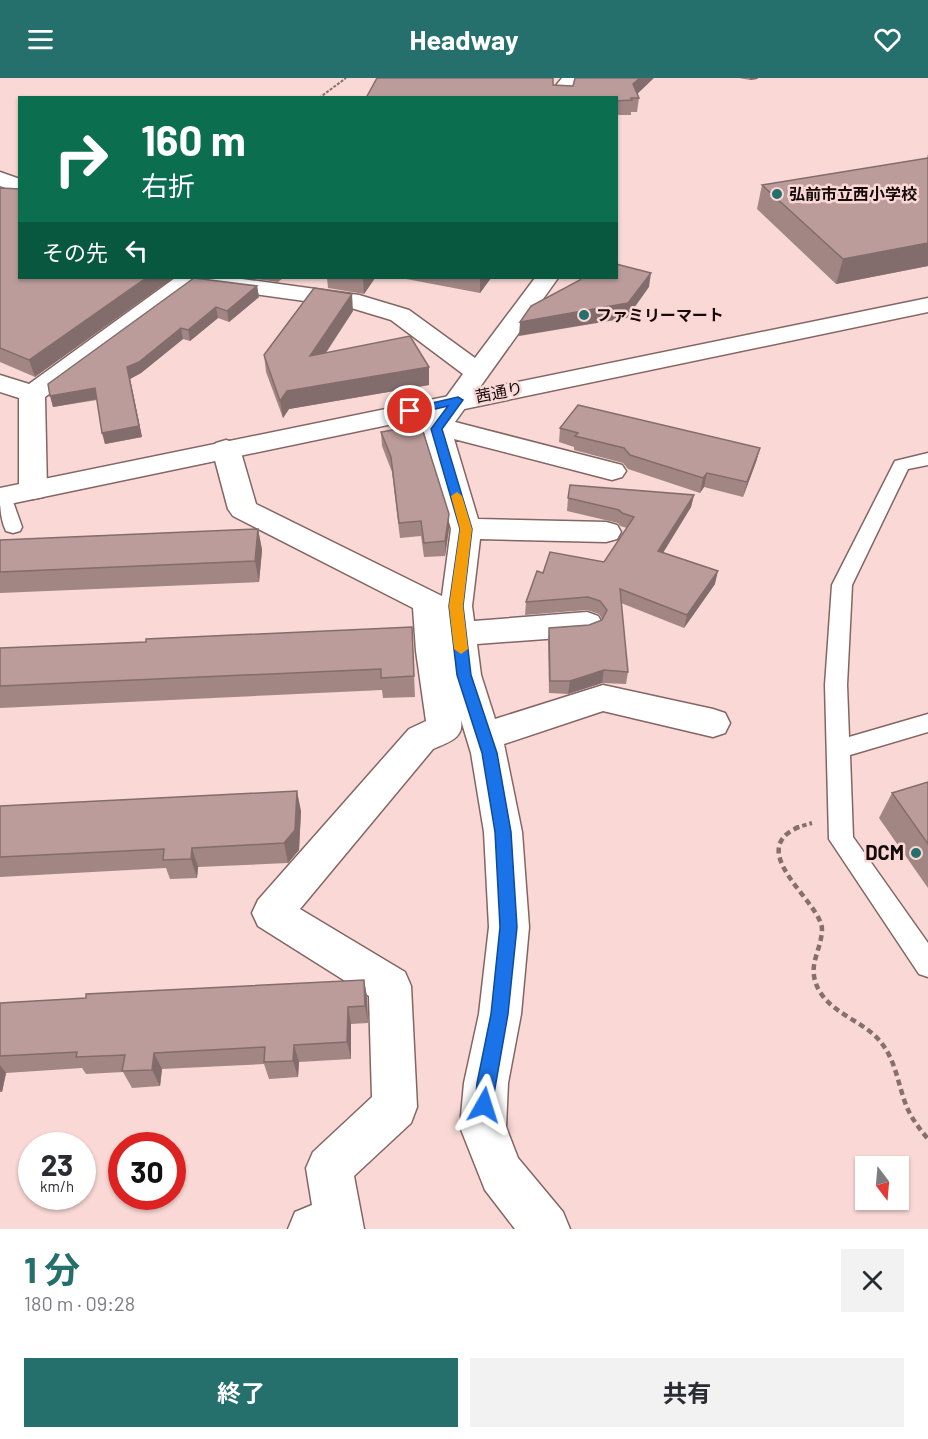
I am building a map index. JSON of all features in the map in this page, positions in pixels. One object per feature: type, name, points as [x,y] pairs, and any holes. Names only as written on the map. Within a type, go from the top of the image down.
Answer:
[{"type":"street","points":[[563,96],[563,88],[571,78]]},
{"type":"street","points":[[32,394],[188,279]]},
{"type":"street","points":[[196,279],[351,300],[400,315],[457,401],[466,529],[456,606],[464,675],[489,753],[503,832],[509,927],[500,1014],[486,1083],[483,1127],[501,1174],[546,1229]]},
{"type":"street","points":[[545,279],[457,401],[458,431],[612,471]]},
{"type":"street","name":"茜通り","points":[[1,496],[928,306]]},
{"type":"street","points":[[0,383],[32,394]]},
{"type":"street","points":[[32,394],[33,490]]},
{"type":"street","points":[[226,449],[243,509],[429,602],[432,651],[445,728],[421,739],[272,913],[390,986],[395,1107],[329,1168],[331,1228]]},
{"type":"street","points":[[466,529],[606,532]]},
{"type":"street","points":[[459,634],[588,624]]},
{"type":"street","points":[[484,735],[603,698],[713,723]]},
{"type":"lane","points":[[928,459],[902,465],[842,585],[836,686],[841,839],[928,965]]},
{"type":"lane","points":[[1,496],[14,526]]},
{"type":"lane","points":[[838,749],[928,723]]},
{"type":"path","points":[[322,96],[346,78]]},
{"type":"path","points":[[840,811],[790,831],[779,848],[780,860],[790,879],[814,911],[822,929],[812,965],[816,984],[823,998],[867,1028],[883,1043],[892,1060],[904,1105],[916,1127],[928,1139]]},
{"type":"building","points":[[377,78],[553,78],[553,85],[573,86],[575,78],[640,78],[633,84],[639,98],[631,98],[632,100],[618,101],[618,96],[367,96]]},
{"type":"building","points":[[928,158],[928,243],[843,259],[762,185]]},
{"type":"building","points":[[0,188],[18,189],[18,279],[145,279],[29,360],[0,348]]},
{"type":"building","points":[[618,265],[651,273],[628,303],[520,322],[531,306],[580,280],[618,279]]},
{"type":"building","points":[[193,279],[257,286],[227,311],[216,307],[188,330],[181,328],[139,362],[127,367],[139,426],[102,433],[95,388],[50,396],[48,384]]},
{"type":"building","points":[[314,288],[352,294],[310,356],[410,336],[429,367],[287,391],[280,401],[264,355]]},
{"type":"building","points":[[578,405],[760,448],[747,482],[707,473],[703,478],[630,455],[624,448],[575,436],[578,433],[560,428]]},
{"type":"building","points":[[421,425],[449,514],[445,541],[424,543],[421,521],[399,523],[391,457],[381,432]]},
{"type":"building","points":[[570,485],[694,495],[658,551],[718,571],[687,615],[620,589],[628,672],[604,670],[570,681],[550,681],[549,628],[589,625],[602,620],[607,610],[600,601],[588,597],[526,602],[537,571],[543,573],[550,552],[604,562],[634,517],[619,510],[568,498]]},
{"type":"building","points":[[258,529],[255,561],[0,572],[0,540]]},
{"type":"building","points":[[412,627],[414,676],[381,678],[381,669],[0,686],[0,648]]},
{"type":"building","points":[[928,782],[928,844],[892,793]]},
{"type":"building","points":[[297,791],[295,830],[284,843],[192,848],[191,859],[163,860],[164,849],[0,857],[0,806]]},
{"type":"building","points":[[364,980],[365,1006],[348,1007],[347,1042],[294,1045],[293,1061],[264,1062],[265,1047],[154,1053],[152,1070],[122,1071],[125,1055],[76,1057],[77,1052],[0,1056],[0,1003],[86,998],[86,994]]},
{"type":"slow traffic","points":[[457,496],[466,529],[456,606],[461,649]]},
{"type":"place","name":"弘前市立西小学校","points":[[777,194]]},
{"type":"place","name":"ファミリーマート","points":[[584,315]]},
{"type":"place","name":"DCM","points":[[916,853]]},
{"type":"route","points":[[410,411],[458,400],[437,429],[466,529],[456,606],[464,675],[489,753],[503,832],[509,927],[500,1014],[486,1083],[484,1105]]}]
